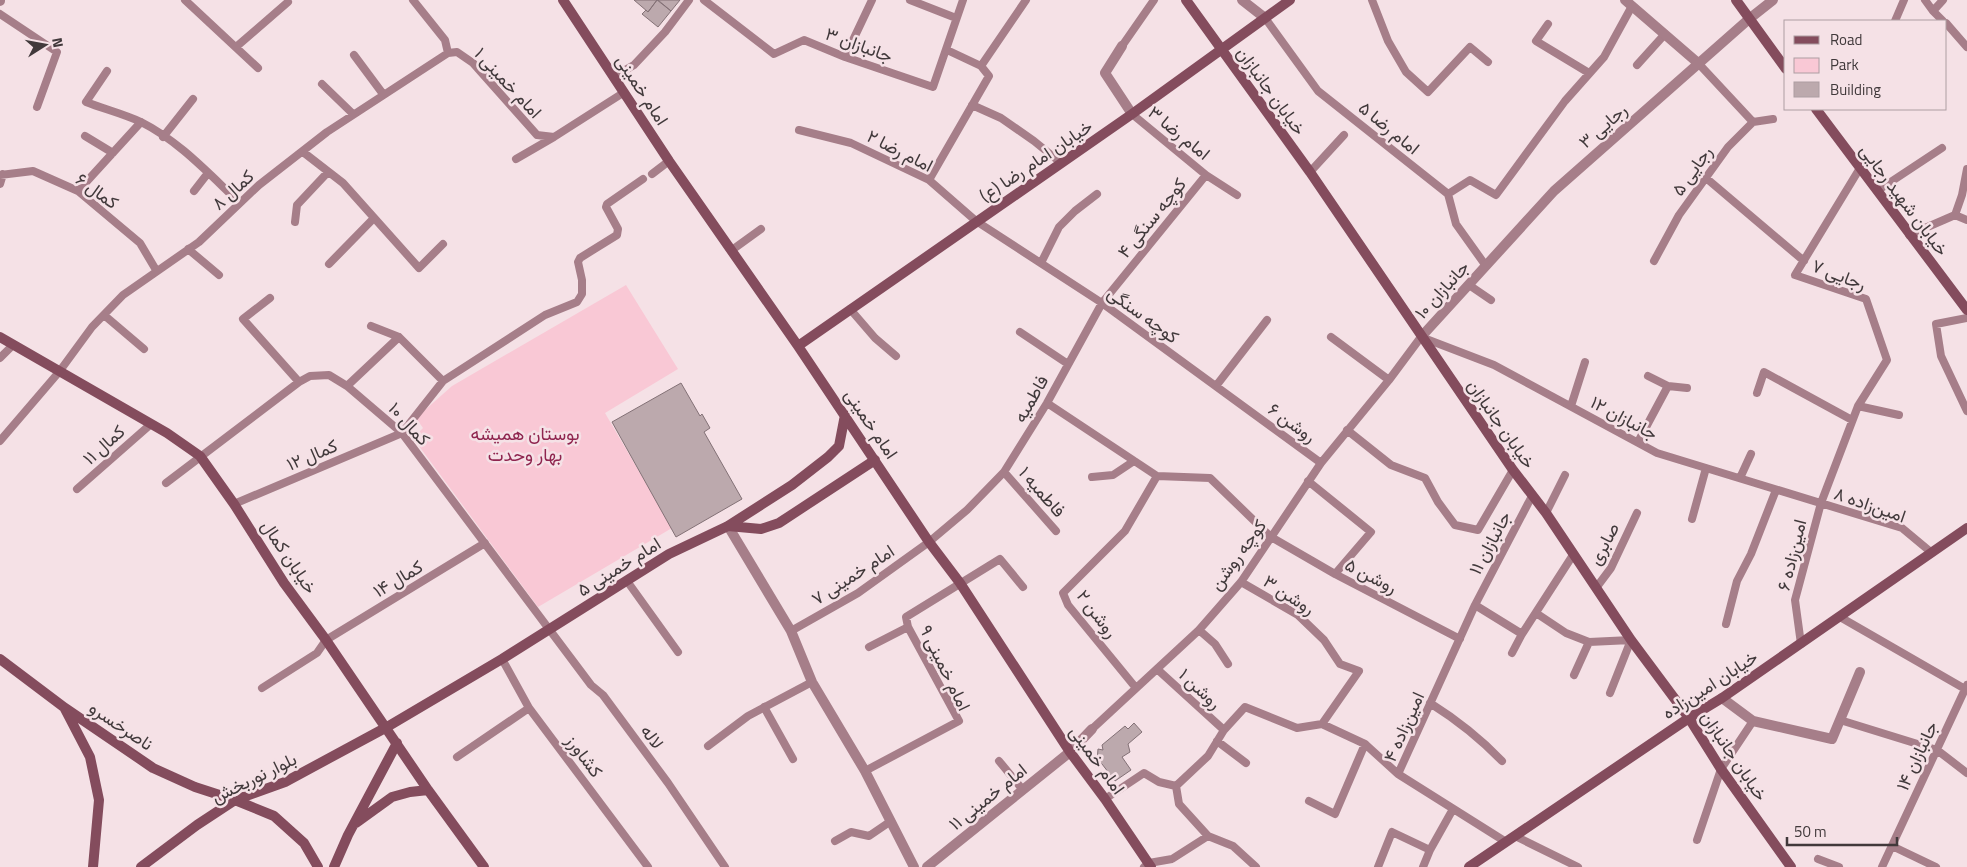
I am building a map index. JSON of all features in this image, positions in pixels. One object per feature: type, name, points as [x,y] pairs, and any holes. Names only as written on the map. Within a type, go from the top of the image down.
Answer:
[{"type":"street","name":"امام خمینی","points":[[563,0],[623,93],[798,346],[929,542],[960,583],[1070,752],[1105,798],[1148,866]]},
{"type":"street","name":"خیابان جانبازان","points":[[1186,0],[1310,172],[1513,470],[1546,513],[1631,640],[1690,718],[1722,769],[1791,867]]},
{"type":"street","points":[[1242,0],[1265,18]]},
{"type":"street","name":"خیابان امام رضا (ع)","points":[[798,346],[1132,114],[1290,0]]},
{"type":"street","points":[[1736,0],[1784,66]]},
{"type":"street","name":"رجایی ۳","points":[[1486,266],[1554,191],[1749,18],[1773,0]]},
{"type":"street","points":[[1629,3],[1698,63]]},
{"type":"street","points":[[1122,46],[1105,73],[1132,114]]},
{"type":"street","name":"خیابان شهید رجایی","points":[[1817,110],[1967,310]]},
{"type":"street","name":"جانبازان ۱۰","points":[[1421,337],[1486,266]]},
{"type":"street","name":"خیابان کمال","points":[[0,337],[151,424],[200,456],[234,504],[284,583],[326,640],[387,727],[428,790],[484,867]]},
{"type":"street","points":[[845,416],[839,446],[828,457],[792,485],[728,526],[791,631],[812,682],[865,771],[914,867]]},
{"type":"street","name":"امام خمینی ۵","points":[[387,727],[502,659],[669,554],[728,526],[762,528],[779,523],[875,460]]},
{"type":"street","name":"خیابان امین‌زاده","points":[[1469,867],[1722,698],[1967,528]]},
{"type":"street","name":"ناصرخسرو","points":[[0,659],[65,708],[153,768],[195,787],[261,810],[285,825],[304,843],[318,867]]},
{"type":"street","points":[[1722,698],[1753,721],[1832,739],[1860,672]]},
{"type":"street","points":[[65,708],[90,757],[99,800],[93,867]]},
{"type":"street","name":"بلوار نوربخش","points":[[141,867],[197,825],[236,800],[286,782],[387,727]]},
{"type":"street","name":"امام خمینی ۱۱","points":[[927,867],[1070,752],[1092,729]]},
{"type":"street","points":[[334,867],[353,825],[397,743]]},
{"type":"street","points":[[353,825],[392,797],[428,790]]},
{"type":"lane","points":[[185,0],[258,68]]},
{"type":"lane","points":[[413,0],[445,40],[448,53]]},
{"type":"lane","points":[[614,77],[634,65],[664,32],[689,0]]},
{"type":"lane","name":"جانبازان ۳","points":[[704,0],[774,54],[804,40],[844,57],[933,87],[963,0]]},
{"type":"lane","points":[[844,57],[872,0]]},
{"type":"lane","points":[[910,0],[956,18]]},
{"type":"lane","points":[[981,66],[1026,0]]},
{"type":"lane","points":[[1122,46],[1154,0]]},
{"type":"lane","points":[[1372,0],[1388,41],[1406,72],[1428,92],[1470,47],[1488,62]]},
{"type":"lane","points":[[1895,20],[1904,0]]},
{"type":"lane","points":[[1925,0],[1943,20]]},
{"type":"lane","points":[[1933,11],[1943,0]]},
{"type":"lane","points":[[236,47],[288,2]]},
{"type":"lane","points":[[1486,266],[1456,224],[1448,194],[1470,180],[1496,195],[1564,101],[1604,57],[1629,3]]},
{"type":"lane","points":[[0,14],[58,52],[37,107]]},
{"type":"lane","name":"امام رضا ۵","points":[[1265,18],[1318,91],[1448,194]]},
{"type":"lane","points":[[1548,24],[1536,41],[1589,73]]},
{"type":"lane","points":[[1947,24],[1967,48]]},
{"type":"lane","points":[[1637,65],[1665,34]]},
{"type":"lane","points":[[929,180],[989,76],[981,66],[947,50]]},
{"type":"lane","name":"امام خمینی ۱","points":[[448,53],[457,52],[473,63],[537,135],[554,137]]},
{"type":"lane","name":"کمال ۸","points":[[0,441],[59,372],[92,327],[123,295],[156,270],[199,242],[259,186],[353,114],[448,53]]},
{"type":"lane","points":[[354,56],[383,94]]},
{"type":"lane","points":[[1698,63],[1753,122],[1773,118]]},
{"type":"lane","points":[[107,71],[86,102],[141,122],[186,152],[240,204]]},
{"type":"lane","points":[[322,84],[353,114]]},
{"type":"lane","points":[[516,159],[623,93]]},
{"type":"lane","points":[[163,137],[193,99]]},
{"type":"lane","points":[[972,105],[1001,118],[1061,163]]},
{"type":"lane","name":"امام رضا ۳","points":[[1132,114],[1206,175],[1237,195]]},
{"type":"lane","points":[[78,192],[141,122]]},
{"type":"lane","name":"رجایی ۵","points":[[1654,262],[1680,215],[1728,146],[1753,122]]},
{"type":"lane","name":"امام رضا ۲","points":[[799,130],[851,143],[929,180],[976,221],[1022,251]]},
{"type":"lane","points":[[1310,172],[1344,135]]},
{"type":"lane","points":[[85,136],[113,153]]},
{"type":"lane","points":[[1876,191],[1942,148]]},
{"type":"lane","points":[[302,152],[342,184],[419,268],[443,244]]},
{"type":"lane","points":[[652,174],[670,161]]},
{"type":"lane","name":"رجایی ۷","points":[[1821,504],[1858,406],[1886,360],[1866,299],[1795,275],[1860,168]]},
{"type":"lane","points":[[1955,215],[1962,195],[1967,169]]},
{"type":"lane","name":"کمال ۶","points":[[2,174],[33,171],[78,192],[140,243],[156,270]]},
{"type":"lane","points":[[294,222],[297,205],[328,172]]},
{"type":"lane","points":[[194,191],[208,173]]},
{"type":"lane","points":[[0,184],[2,174]]},
{"type":"lane","name":"کوچه سنگی ۴","points":[[1082,340],[1102,303],[1206,175]]},
{"type":"lane","points":[[1706,178],[1804,261]]},
{"type":"lane","points":[[402,433],[443,381],[545,316],[577,302],[582,294],[582,280],[578,262],[580,258],[617,235],[618,229],[607,213],[607,204],[643,179]]},
{"type":"lane","points":[[1041,263],[1059,227],[1075,210],[1097,194]]},
{"type":"lane","points":[[1909,235],[1955,215],[1967,220]]},
{"type":"lane","points":[[329,264],[374,218]]},
{"type":"lane","points":[[732,250],[761,229]]},
{"type":"lane","points":[[188,249],[219,275]]},
{"type":"lane","name":"کوچه سنگی","points":[[1022,251],[1102,303],[1245,407]]},
{"type":"lane","points":[[1469,285],[1491,300]]},
{"type":"lane","points":[[270,298],[243,319],[299,382]]},
{"type":"lane","points":[[850,309],[875,338],[896,356]]},
{"type":"lane","points":[[104,315],[144,349]]},
{"type":"lane","points":[[1967,318],[1936,324],[1941,356],[1967,411]]},
{"type":"lane","points":[[1216,386],[1267,320]]},
{"type":"lane","points":[[371,326],[399,336],[443,381]]},
{"type":"lane","points":[[1020,332],[1068,364]]},
{"type":"lane","points":[[346,386],[399,336]]},
{"type":"lane","name":"کوچه روشن","points":[[1092,729],[1199,630],[1241,582],[1321,463],[1389,380],[1421,337]]},
{"type":"lane","name":"جانبازان ۱۲","points":[[1421,337],[1494,365],[1657,453],[1821,504]]},
{"type":"lane","points":[[1331,338],[1389,380]]},
{"type":"lane","name":"فاطمیه","points":[[929,542],[967,510],[1004,472],[1047,403],[1082,340]]},
{"type":"lane","points":[[0,358],[13,345]]},
{"type":"lane","points":[[1571,406],[1585,362]]},
{"type":"lane","points":[[1757,393],[1764,372],[1852,420]]},
{"type":"lane","name":"کمال ۱۰","points":[[166,483],[299,382],[310,376],[329,375],[346,386],[402,433],[549,630]]},
{"type":"lane","points":[[1648,376],[1668,386],[1687,388]]},
{"type":"lane","points":[[1638,442],[1668,386]]},
{"type":"lane","points":[[1047,403],[1157,476]]},
{"type":"lane","points":[[1858,406],[1899,415]]},
{"type":"lane","name":"روشن ۶","points":[[1245,407],[1321,463]]},
{"type":"lane","name":"کمال ۱۱","points":[[77,489],[151,424]]},
{"type":"lane","points":[[1348,430],[1391,465],[1425,478],[1438,502],[1455,525],[1478,530],[1513,470]]},
{"type":"lane","name":"کمال ۱۲","points":[[234,504],[402,433]]},
{"type":"lane","points":[[1740,478],[1751,454]]},
{"type":"lane","points":[[1092,477],[1113,475],[1134,461]]},
{"type":"lane","points":[[1692,519],[1706,468]]},
{"type":"lane","name":"فاطمیه ۱","points":[[1004,472],[1056,531]]},
{"type":"lane","points":[[1546,513],[1565,475]]},
{"type":"lane","name":"روشن ۲","points":[[1136,688],[1068,605],[1063,593],[1125,531],[1157,476]]},
{"type":"lane","name":"روشن ۵","points":[[1157,476],[1210,478],[1271,537],[1335,574],[1460,639]]},
{"type":"lane","points":[[1308,481],[1371,532],[1335,574]]},
{"type":"lane","points":[[1726,624],[1737,580],[1751,554],[1776,490]]},
{"type":"lane","name":"جانبازان ۱۱","points":[[1475,605],[1532,496]]},
{"type":"lane","name":"امین‌زاده ۸","points":[[1821,504],[1902,528],[1932,553]]},
{"type":"lane","name":"امین‌زاده ۶","points":[[1801,644],[1795,600],[1821,504]]},
{"type":"lane","name":"صابری","points":[[1596,588],[1611,568],[1637,513]]},
{"type":"lane","name":"امام خمینی ۷","points":[[791,631],[858,594],[929,542]]},
{"type":"lane","name":"کمال ۱۴","points":[[262,688],[317,653],[326,640],[485,543]]},
{"type":"lane","points":[[1512,654],[1522,634],[1573,555]]},
{"type":"lane","points":[[960,583],[1000,558],[1023,587]]},
{"type":"lane","points":[[627,581],[678,652]]},
{"type":"lane","name":"روشن ۳","points":[[1241,582],[1298,615],[1324,640],[1340,664],[1358,671],[1322,724]]},
{"type":"lane","name":"امام خمینی ۹","points":[[865,771],[959,721],[908,627],[906,617],[960,583]]},
{"type":"lane","points":[[1475,605],[1522,634]]},
{"type":"lane","name":"امین‌زاده ۴","points":[[1475,605],[1398,774],[1506,842]]},
{"type":"lane","points":[[1536,614],[1566,633],[1589,642],[1631,640],[1610,693]]},
{"type":"lane","points":[[1840,617],[1966,688]]},
{"type":"lane","points":[[869,647],[908,627]]},
{"type":"lane","name":"لاله","points":[[549,630],[591,685],[603,695],[668,784],[725,867]]},
{"type":"lane","points":[[1199,630],[1215,644],[1228,664]]},
{"type":"lane","points":[[1574,675],[1589,642]]},
{"type":"lane","name":"کشاورز","points":[[502,659],[529,708],[648,867]]},
{"type":"lane","name":"روشن ۱","points":[[1157,669],[1224,730]]},
{"type":"lane","points":[[708,746],[748,716],[812,682]]},
{"type":"lane","name":"جانبازان ۱۴","points":[[1882,867],[1966,688]]},
{"type":"lane","points":[[1430,703],[1483,740],[1502,760]]},
{"type":"lane","points":[[764,707],[793,759]]},
{"type":"lane","points":[[1176,786],[1208,756],[1224,730],[1245,707],[1297,728],[1322,724],[1364,744],[1398,774]]},
{"type":"lane","points":[[457,757],[529,708]]},
{"type":"lane","points":[[1840,720],[1937,750],[1967,773]]},
{"type":"lane","points":[[1697,840],[1722,769],[1753,721]]},
{"type":"lane","points":[[1217,741],[1246,763]]},
{"type":"lane","points":[[1309,801],[1335,814],[1364,744]]},
{"type":"lane","points":[[999,761],[1023,790]]},
{"type":"lane","points":[[1105,798],[1144,773],[1159,782],[1176,786]]},
{"type":"lane","points":[[1176,786],[1179,804],[1208,836],[1233,846],[1256,867]]},
{"type":"lane","points":[[1423,867],[1430,850],[1453,809]]},
{"type":"lane","points":[[835,841],[851,832],[869,836],[891,821]]},
{"type":"lane","points":[[1378,867],[1392,832],[1430,850]]},
{"type":"lane","points":[[1148,866],[1172,859],[1208,836]]},
{"type":"lane","points":[[1515,836],[1578,867]]},
{"type":"lane","points":[[1892,846],[1936,867]]},
{"type":"lane","points":[[1818,859],[1839,867]]},
{"type":"green space","name":"بوستان همیشه بهار وحدت","points":[[626,285],[678,369],[605,413],[672,528],[538,607],[413,438],[423,428],[416,418],[452,386]]},
{"type":"building","points":[[634,0],[657,0],[648,12]]},
{"type":"building","points":[[657,0],[671,11],[658,27],[642,14],[646,10],[648,12]]},
{"type":"building","points":[[658,0],[680,0],[671,11]]},
{"type":"building","points":[[681,383],[700,416],[702,414],[710,428],[704,432],[742,499],[676,537],[612,422]]},
{"type":"building","points":[[1134,723],[1142,732],[1128,744],[1130,752],[1122,757],[1131,770],[1115,781],[1102,764],[1097,762],[1098,749],[1103,750],[1102,745],[1125,726],[1128,729]]}]
